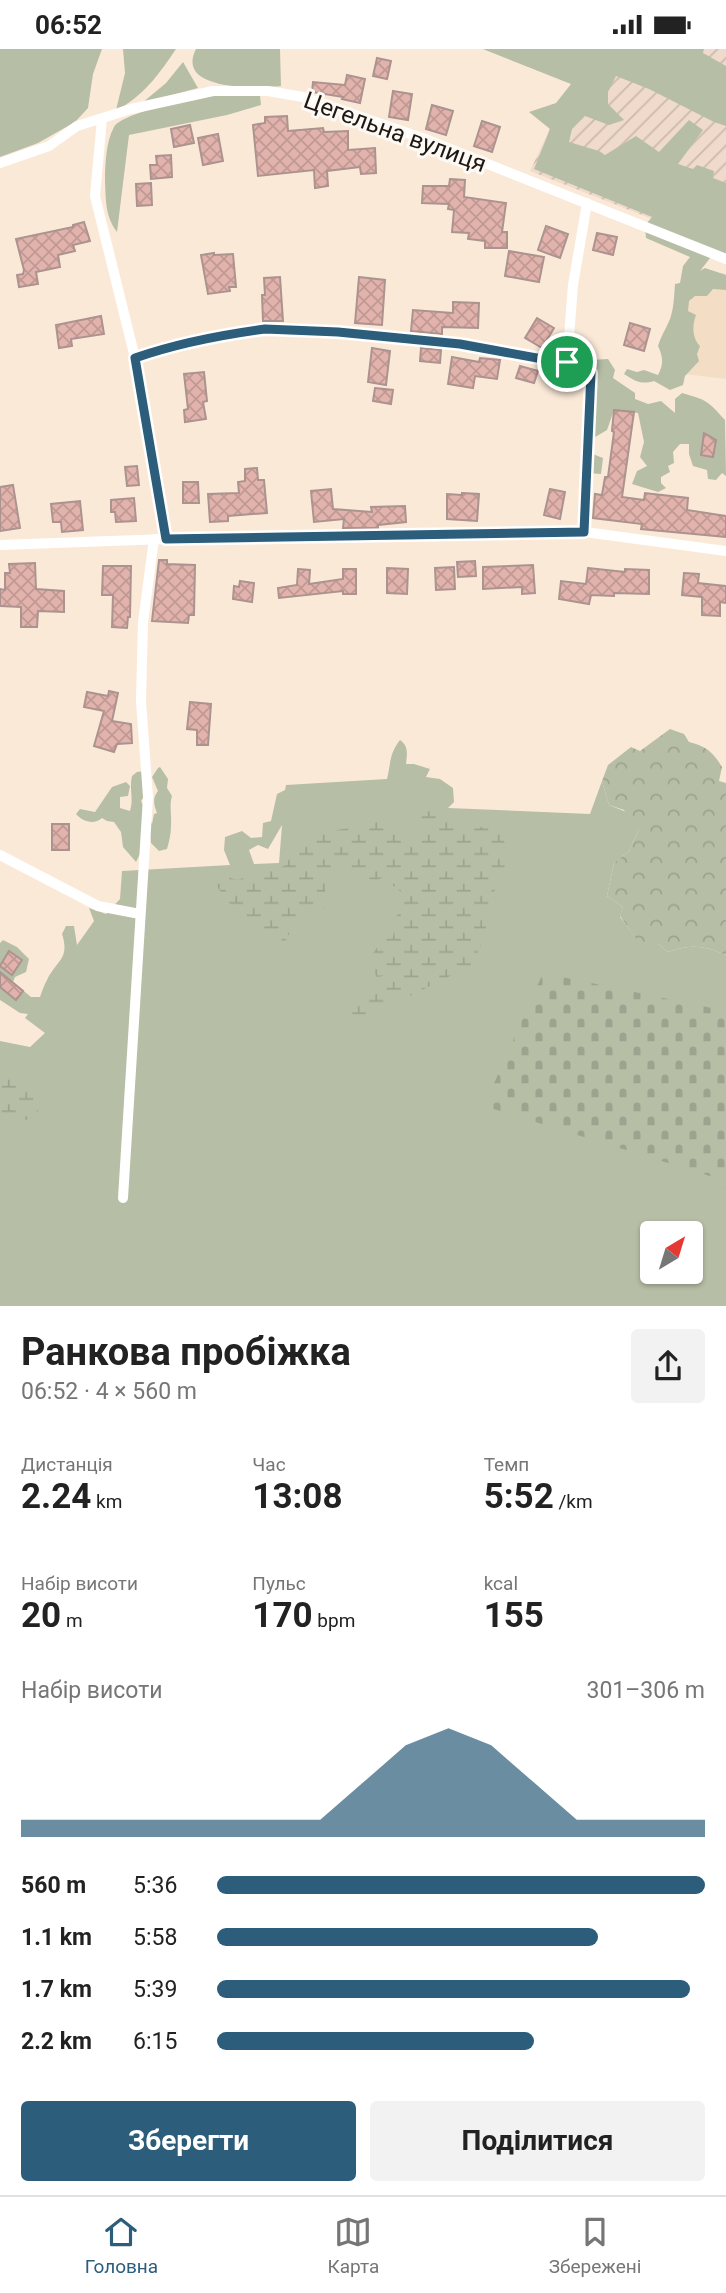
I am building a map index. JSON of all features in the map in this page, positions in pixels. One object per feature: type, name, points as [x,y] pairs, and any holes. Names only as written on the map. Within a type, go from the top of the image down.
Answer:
[{"type":"street","name":"Цегельна вулиця","points":[[0,163],[49,146],[78,126],[131,109],[213,91],[268,92],[303,97],[425,139],[726,259]]},
{"type":"street","points":[[102,119],[95,196],[135,358],[166,539]]},
{"type":"street","points":[[567,362],[573,285],[587,203]]},
{"type":"street","points":[[135,358],[208,337],[265,329],[338,332],[460,344],[581,366],[591,373],[584,532]]},
{"type":"street","points":[[0,545],[154,539],[584,532],[726,551]]},
{"type":"street","points":[[123,1198],[148,797],[141,701],[143,622],[154,539]]},
{"type":"street","points":[[0,855],[98,906],[140,914]]},
{"type":"shaded area","points":[[483,49],[726,49],[726,248],[530,171],[571,84]]},
{"type":"shaded area","points":[[689,266],[726,274],[726,379],[677,373]]},
{"type":"green space","points":[[0,49],[102,49],[93,74],[88,108],[75,122],[38,143],[0,157]]},
{"type":"green space","points":[[123,49],[176,49],[142,92],[116,110],[125,73]]},
{"type":"green space","points":[[196,49],[280,49],[281,86],[239,87],[208,80],[197,73],[192,63]]},
{"type":"green space","points":[[483,49],[704,49],[703,53],[726,66],[726,126],[616,76],[608,92],[608,104],[624,120],[609,125],[585,116],[572,129],[569,142],[605,155],[636,136],[659,152],[689,120],[703,130],[678,164],[693,169],[697,165],[714,171],[713,178],[726,183],[726,257],[646,224],[652,217],[534,169],[550,129],[529,112],[556,103],[571,84]]},
{"type":"green space","points":[[183,62],[198,88],[142,103],[166,83]]},
{"type":"green space","points":[[216,93],[260,96],[261,105],[227,115],[129,135],[117,232],[108,214],[105,181],[108,146],[114,127],[120,121],[145,111]]},
{"type":"green space","points":[[645,228],[714,253],[700,271],[705,268],[726,275],[726,290],[713,289],[707,296],[695,296],[689,301],[688,311],[696,315],[694,331],[700,346],[697,354],[699,361],[685,376],[683,385],[670,390],[654,381],[638,382],[624,374],[627,369],[637,372],[644,370],[658,375],[662,361],[658,346],[671,315],[675,284],[680,283],[683,266],[690,257],[646,238]]},
{"type":"green space","points":[[608,359],[615,370],[613,378],[635,393],[635,399],[648,404],[661,401],[675,413],[675,399],[682,393],[702,400],[715,409],[725,420],[726,476],[722,473],[716,480],[708,479],[707,470],[693,466],[689,444],[680,444],[673,452],[674,463],[668,466],[670,472],[661,477],[661,483],[666,488],[658,492],[632,484],[637,471],[647,466],[640,457],[644,442],[638,413],[614,410],[607,430],[590,440],[590,453],[603,458],[601,474],[587,473],[591,360]]},
{"type":"green space","points":[[670,729],[684,734],[689,742],[700,745],[712,754],[722,767],[719,781],[726,783],[726,955],[697,947],[668,952],[658,944],[647,946],[637,940],[620,916],[623,907],[607,896],[614,863],[629,851],[639,829],[629,824],[624,810],[609,805],[602,781],[608,765],[631,747],[640,751]]},
{"type":"green space","points":[[400,740],[407,751],[406,764],[430,769],[426,777],[440,779],[453,788],[454,802],[448,808],[590,814],[602,781],[609,805],[624,811],[639,829],[629,851],[614,863],[607,896],[623,907],[620,917],[637,939],[658,944],[668,952],[697,947],[726,955],[726,1306],[0,1306],[0,1041],[30,1047],[45,1033],[25,1018],[28,1014],[20,1013],[0,1000],[0,943],[3,940],[17,947],[29,959],[26,972],[15,977],[13,982],[31,997],[40,997],[63,954],[62,934],[66,926],[74,926],[77,945],[94,921],[89,908],[106,914],[120,899],[122,871],[230,865],[224,850],[225,837],[242,831],[251,838],[262,837],[263,823],[271,821],[277,794],[285,790],[286,785],[387,779],[392,754]],"holes":[[[282,825],[279,863],[254,864],[249,850],[258,845],[268,849]]]},
{"type":"green space","points":[[160,767],[168,779],[167,788],[172,796],[171,829],[167,849],[159,851],[151,843],[150,834],[136,862],[123,847],[121,832],[114,822],[102,818],[89,822],[76,814],[80,809],[95,812],[112,787],[126,782],[130,786],[128,796],[120,797],[120,808],[130,811],[132,776],[145,771],[145,795],[141,801],[152,824],[154,814],[157,813],[154,802],[158,791],[152,777]]},
{"type":"green space","points":[[421,809],[481,827],[495,828],[509,849],[503,872],[490,901],[491,910],[480,948],[470,966],[398,1002],[365,1022],[350,1012],[364,993],[378,994],[388,983],[388,975],[377,977],[371,969],[369,959],[383,939],[393,937],[396,917],[400,911],[397,904],[402,893],[383,877],[376,881],[354,874],[342,865],[326,875],[325,894],[337,898],[329,907],[316,910],[313,906],[299,913],[286,940],[274,944],[247,922],[210,877],[221,872],[238,879],[262,869],[284,866],[309,834],[372,822],[414,834],[421,829],[416,814]]},
{"type":"green space","points":[[543,973],[726,1011],[726,1190],[713,1177],[484,1106]]},
{"type":"green space","points":[[11,1077],[33,1086],[40,1109],[30,1119],[1,1125],[0,1132],[0,1079]]},
{"type":"building","points":[[377,58],[391,61],[387,79],[373,76]]},
{"type":"building","points":[[347,75],[365,79],[360,103],[312,92],[313,82],[345,85]]},
{"type":"building","points":[[393,91],[412,94],[408,120],[389,117]]},
{"type":"building","points":[[432,105],[453,111],[446,135],[426,129]]},
{"type":"building","points":[[287,116],[288,131],[323,128],[324,132],[348,131],[348,150],[375,148],[376,173],[361,174],[360,167],[327,171],[328,186],[315,188],[314,170],[258,176],[253,125],[265,123],[265,117]]},
{"type":"building","points":[[482,121],[500,127],[492,152],[474,146]]},
{"type":"building","points":[[190,125],[194,143],[174,147],[171,129]]},
{"type":"building","points":[[218,134],[223,161],[203,165],[198,138]]},
{"type":"building","points":[[171,155],[172,177],[151,179],[150,165],[157,165],[156,156]]},
{"type":"building","points":[[450,179],[465,180],[464,197],[506,203],[502,232],[507,232],[507,248],[485,248],[485,241],[468,239],[469,233],[452,232],[454,210],[448,209],[449,204],[422,203],[423,186],[449,186]]},
{"type":"building","points":[[151,183],[152,205],[137,206],[136,184]]},
{"type":"building","points":[[84,222],[90,241],[73,245],[75,251],[58,255],[60,267],[36,272],[38,284],[19,287],[17,275],[23,274],[24,270],[16,239],[73,227]]},
{"type":"building","points":[[546,226],[568,234],[560,258],[538,250]]},
{"type":"building","points":[[597,233],[617,237],[613,255],[593,250]]},
{"type":"building","points":[[509,251],[544,257],[539,282],[505,276]]},
{"type":"building","points":[[233,254],[236,287],[229,287],[230,291],[208,294],[201,255]]},
{"type":"building","points":[[280,277],[283,321],[263,321],[264,278]]},
{"type":"building","points":[[359,277],[385,280],[382,325],[355,323]]},
{"type":"building","points":[[453,302],[479,303],[478,328],[442,327],[442,334],[411,331],[413,310],[453,313]]},
{"type":"building","points":[[101,316],[104,334],[71,339],[72,346],[59,348],[56,325]]},
{"type":"building","points":[[537,318],[554,328],[542,348],[525,338]]},
{"type":"building","points":[[630,323],[650,329],[644,351],[624,345]]},
{"type":"building","points":[[372,348],[390,351],[386,385],[368,382]]},
{"type":"building","points":[[421,348],[441,350],[440,363],[420,361]]},
{"type":"building","points":[[452,357],[479,362],[480,358],[500,360],[497,379],[475,376],[473,388],[448,384]]},
{"type":"building","points":[[520,366],[538,371],[534,383],[516,378]]},
{"type":"building","points":[[204,372],[207,401],[203,402],[206,419],[185,422],[184,410],[188,409],[184,374]]},
{"type":"building","points":[[375,388],[393,390],[391,404],[373,401]]},
{"type":"building","points":[[614,410],[634,412],[622,497],[644,500],[645,493],[688,498],[687,510],[726,516],[726,537],[641,529],[642,524],[593,518],[595,494],[602,495],[605,477],[608,477]]},
{"type":"building","points":[[704,433],[716,440],[713,457],[701,455]]},
{"type":"building","points":[[137,466],[139,485],[127,486],[125,467]]},
{"type":"building","points":[[257,468],[258,480],[264,480],[267,513],[228,516],[228,521],[210,522],[208,494],[239,493],[238,482],[245,481],[245,469]]},
{"type":"building","points":[[183,482],[198,482],[199,503],[183,503]]},
{"type":"building","points":[[13,485],[20,528],[0,531],[0,487]]},
{"type":"building","points":[[331,489],[333,509],[372,512],[371,507],[405,506],[406,522],[378,525],[378,528],[343,528],[344,519],[314,522],[311,491]]},
{"type":"building","points":[[550,489],[565,492],[560,519],[544,515]]},
{"type":"building","points":[[447,494],[479,494],[477,521],[447,519]]},
{"type":"building","points":[[134,498],[136,521],[116,522],[115,512],[111,512],[111,500]]},
{"type":"building","points":[[80,501],[83,530],[62,532],[61,522],[53,522],[51,504]]},
{"type":"building","points":[[159,560],[167,560],[167,564],[195,565],[194,615],[189,615],[188,623],[152,621]]},
{"type":"building","points":[[475,561],[476,576],[458,577],[457,562]]},
{"type":"building","points":[[35,563],[36,589],[64,591],[64,612],[38,611],[37,627],[21,627],[21,607],[0,606],[0,589],[5,590],[5,573],[10,573],[9,564]]},
{"type":"building","points":[[533,565],[535,593],[522,594],[522,587],[483,589],[483,567]]},
{"type":"building","points":[[103,566],[131,566],[130,617],[127,628],[112,627],[113,595],[102,595]]},
{"type":"building","points":[[454,567],[455,589],[436,590],[435,568]]},
{"type":"building","points":[[387,568],[408,569],[407,594],[387,593]]},
{"type":"building","points":[[588,568],[625,572],[625,569],[649,570],[649,594],[591,595],[589,604],[559,599],[561,581],[586,584]]},
{"type":"building","points":[[298,569],[310,570],[309,584],[343,579],[343,569],[356,569],[356,594],[343,594],[343,591],[279,598],[278,588],[297,585]]},
{"type":"building","points":[[684,573],[699,574],[698,583],[726,586],[726,603],[720,602],[720,616],[702,615],[702,597],[682,595]]},
{"type":"building","points":[[240,581],[254,583],[252,602],[233,599],[234,586],[239,587]]},
{"type":"building","points":[[109,691],[118,693],[112,721],[131,724],[132,743],[117,744],[114,752],[94,746],[104,711],[84,707],[87,692],[108,696]]},
{"type":"building","points":[[190,702],[211,704],[208,745],[197,745],[197,730],[187,729]]},
{"type":"building","points":[[52,824],[69,824],[69,850],[52,850]]},
{"type":"building","points":[[9,951],[22,960],[12,975],[0,966]]},
{"type":"building","points":[[0,972],[23,991],[16,1000],[0,987]]},
{"type":"route","points":[[265,329],[338,332],[460,344],[567,362],[581,366],[591,373],[584,532],[166,539],[135,358],[208,337],[265,329]]}]
